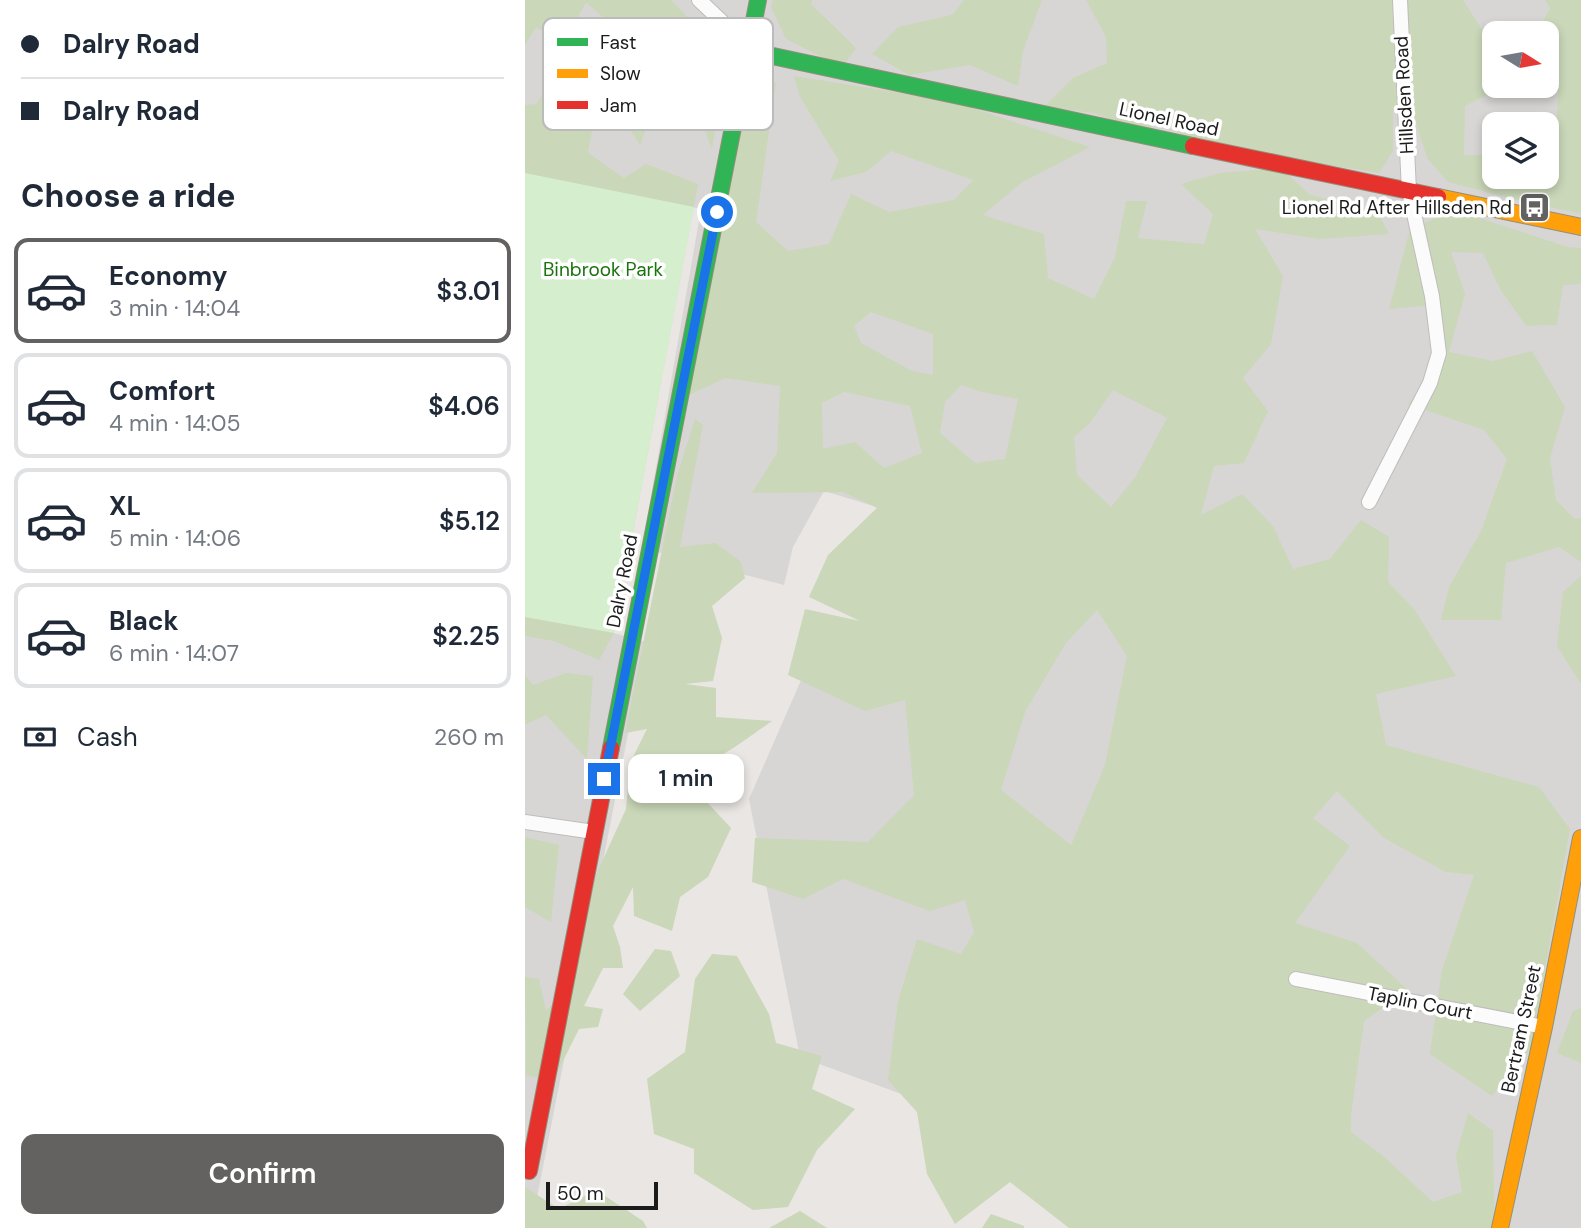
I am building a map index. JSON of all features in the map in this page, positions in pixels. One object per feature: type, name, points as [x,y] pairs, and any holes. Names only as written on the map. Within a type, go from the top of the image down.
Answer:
[{"type":"street","points":[[699,0],[718,18]]},
{"type":"street","name":"Dalry Road","points":[[755,18],[758,0]]},
{"type":"street","name":"Hillsden Road","points":[[1370,502],[1430,383],[1439,353],[1432,296],[1409,191],[1399,0]]},
{"type":"street","name":"Lionel Road","points":[[773,49],[923,89],[1581,226]]},
{"type":"street","name":"Dalry Road","points":[[529,1171],[733,130]]},
{"type":"street","points":[[525,822],[594,832]]},
{"type":"street","name":"Bertram Street","points":[[1500,1228],[1544,1027],[1581,838]]},
{"type":"street","name":"Taplin Court","points":[[1296,979],[1544,1027]]},
{"type":"shaded area","points":[[525,0],[1581,0],[1581,1228],[1279,1228],[800,1057],[749,799],[809,662],[1033,554],[824,491],[793,547],[784,585],[642,548],[701,209],[525,170]]},
{"type":"shaded area","points":[[525,617],[614,633],[646,642],[535,1208],[525,1207]]},
{"type":"green space","points":[[525,0],[671,0],[688,18],[604,18],[586,2],[577,18],[543,18],[543,32],[536,27],[525,45]]},
{"type":"green space","points":[[773,0],[812,0],[811,4],[856,48],[842,67],[786,39],[771,7]]},
{"type":"green space","points":[[964,0],[1042,0],[1023,51],[1018,86],[970,65],[909,75],[872,54],[898,27],[952,15]]},
{"type":"green space","points":[[1086,0],[1463,0],[1482,29],[1482,98],[1465,106],[1464,155],[1482,155],[1482,189],[1559,189],[1559,21],[1543,21],[1550,8],[1545,0],[1581,0],[1581,214],[1448,182],[1427,158],[1413,114],[1393,109],[1393,151],[1379,173],[1187,142],[1164,112],[1148,132],[1094,113],[1044,107],[1073,78],[1107,63],[1106,37]]},
{"type":"green space","points":[[794,76],[951,101],[1090,147],[1021,183],[983,215],[1044,234],[1048,278],[1094,299],[1115,257],[1126,201],[1147,201],[1138,238],[1204,244],[1213,214],[1181,184],[1220,173],[1281,168],[1310,195],[1377,211],[1389,234],[1320,239],[1255,229],[1283,276],[1271,344],[1243,378],[1268,411],[1244,463],[1214,466],[1201,515],[1242,494],[1273,526],[1293,569],[1330,559],[1361,520],[1389,537],[1388,582],[1414,609],[1456,676],[1376,694],[1386,745],[1539,787],[1570,829],[1531,1048],[1492,1096],[1430,1054],[1442,970],[1474,875],[1446,872],[1384,838],[1337,791],[1313,818],[1350,846],[1295,923],[1357,943],[1408,990],[1364,1021],[1351,1132],[1382,1155],[1433,1202],[1462,1192],[1456,1156],[1468,1113],[1493,1131],[1494,1208],[1491,1228],[1069,1228],[1010,1182],[955,1224],[927,1174],[917,1112],[888,1080],[898,1001],[917,939],[961,954],[974,932],[965,900],[930,911],[843,879],[803,899],[752,882],[755,838],[868,842],[914,795],[905,700],[865,711],[788,675],[805,609],[860,621],[809,597],[828,555],[877,508],[843,492],[752,493],[777,453],[780,386],[725,378],[687,396],[741,130],[769,130],[756,222],[788,251],[829,244],[851,194],[889,212],[954,200],[973,180],[891,151],[866,172],[830,181],[839,161],[800,97]],"holes":[[[871,312],[933,334],[933,375],[912,371],[861,343],[854,326]],[[961,385],[1018,399],[1005,459],[975,463],[940,433],[945,402]],[[1113,390],[1167,418],[1136,476],[1111,507],[1077,475],[1074,437],[1090,423]],[[844,392],[910,406],[922,453],[884,468],[855,442],[823,449],[822,403]],[[1097,610],[1127,656],[1105,765],[1071,845],[1001,790],[1025,712],[1066,643]]]},
{"type":"green space","points":[[773,83],[776,83],[773,104]]},
{"type":"green space","name":"Binbrook Park","points":[[543,94],[543,130],[592,130],[588,153],[624,178],[646,164],[698,184],[614,633],[599,660],[554,641],[525,636],[525,105],[536,104]]},
{"type":"green space","points":[[631,130],[646,130],[640,145]]},
{"type":"green space","points":[[705,130],[715,130],[712,149]]},
{"type":"green space","name":"Binbrook Park","points":[[525,173],[694,207],[614,633],[525,617]]},
{"type":"green space","points":[[1454,210],[1568,247],[1581,248],[1581,284],[1563,285],[1557,325],[1526,326],[1500,289],[1483,253],[1451,252],[1465,294],[1449,352],[1493,361],[1532,351],[1565,407],[1550,458],[1556,500],[1575,519],[1581,518],[1581,562],[1559,547],[1506,563],[1501,620],[1441,620],[1449,587],[1481,531],[1507,459],[1484,430],[1408,404],[1443,362],[1433,305],[1389,309],[1410,229]]},
{"type":"green space","points":[[695,419],[703,425],[680,547],[716,543],[741,562],[745,578],[712,606],[722,638],[713,681],[685,684],[716,688],[716,717],[772,721],[721,755],[688,770],[704,799],[731,828],[708,877],[680,897],[672,931],[634,916],[633,887],[613,926],[623,968],[603,968],[584,1006],[603,1009],[598,1027],[579,1029],[553,1081],[526,1075],[525,977],[539,979],[546,1011],[572,982],[596,875],[626,809],[630,763],[647,729],[625,733],[677,476]]},
{"type":"green space","points":[[1581,576],[1581,684],[1557,646],[1563,592]]},
{"type":"green space","points":[[566,673],[593,676],[587,759],[546,715],[525,725],[525,675],[533,685]]},
{"type":"green space","points":[[525,837],[559,845],[551,922],[525,907]]},
{"type":"green space","points":[[655,949],[671,951],[680,976],[640,1011],[623,994]]},
{"type":"green space","points":[[712,954],[737,956],[769,1014],[776,1043],[822,1056],[812,1089],[855,1109],[817,1150],[788,1207],[753,1210],[694,1173],[694,1149],[654,1134],[647,1079],[685,1052],[695,979]]},
{"type":"green space","points":[[1581,1008],[1581,1063],[1557,1053],[1573,1011]]},
{"type":"green space","points":[[525,1187],[559,1209],[596,1190],[643,1221],[647,1228],[525,1228]]},
{"type":"green space","points":[[800,1211],[827,1228],[769,1228]]},
{"type":"green space","points":[[991,1214],[1024,1226],[1024,1228],[982,1228]]},
{"type":"traffic: fast","points":[[754,18],[758,0]]},
{"type":"traffic: fast","points":[[773,56],[1193,146]]},
{"type":"traffic: fast","points":[[611,748],[732,130]]},
{"type":"traffic: slow","points":[[1438,197],[1581,227]]},
{"type":"traffic: slow","points":[[1500,1228],[1544,1027],[1581,838]]},
{"type":"traffic: jam","points":[[1193,146],[1438,197]]},
{"type":"traffic: jam","points":[[529,1171],[611,748]]},
{"type":"place","name":"Lionel Rd After Hillsden Rd","points":[[1535,207]]},
{"type":"route","points":[[604,779],[717,212]]}]
